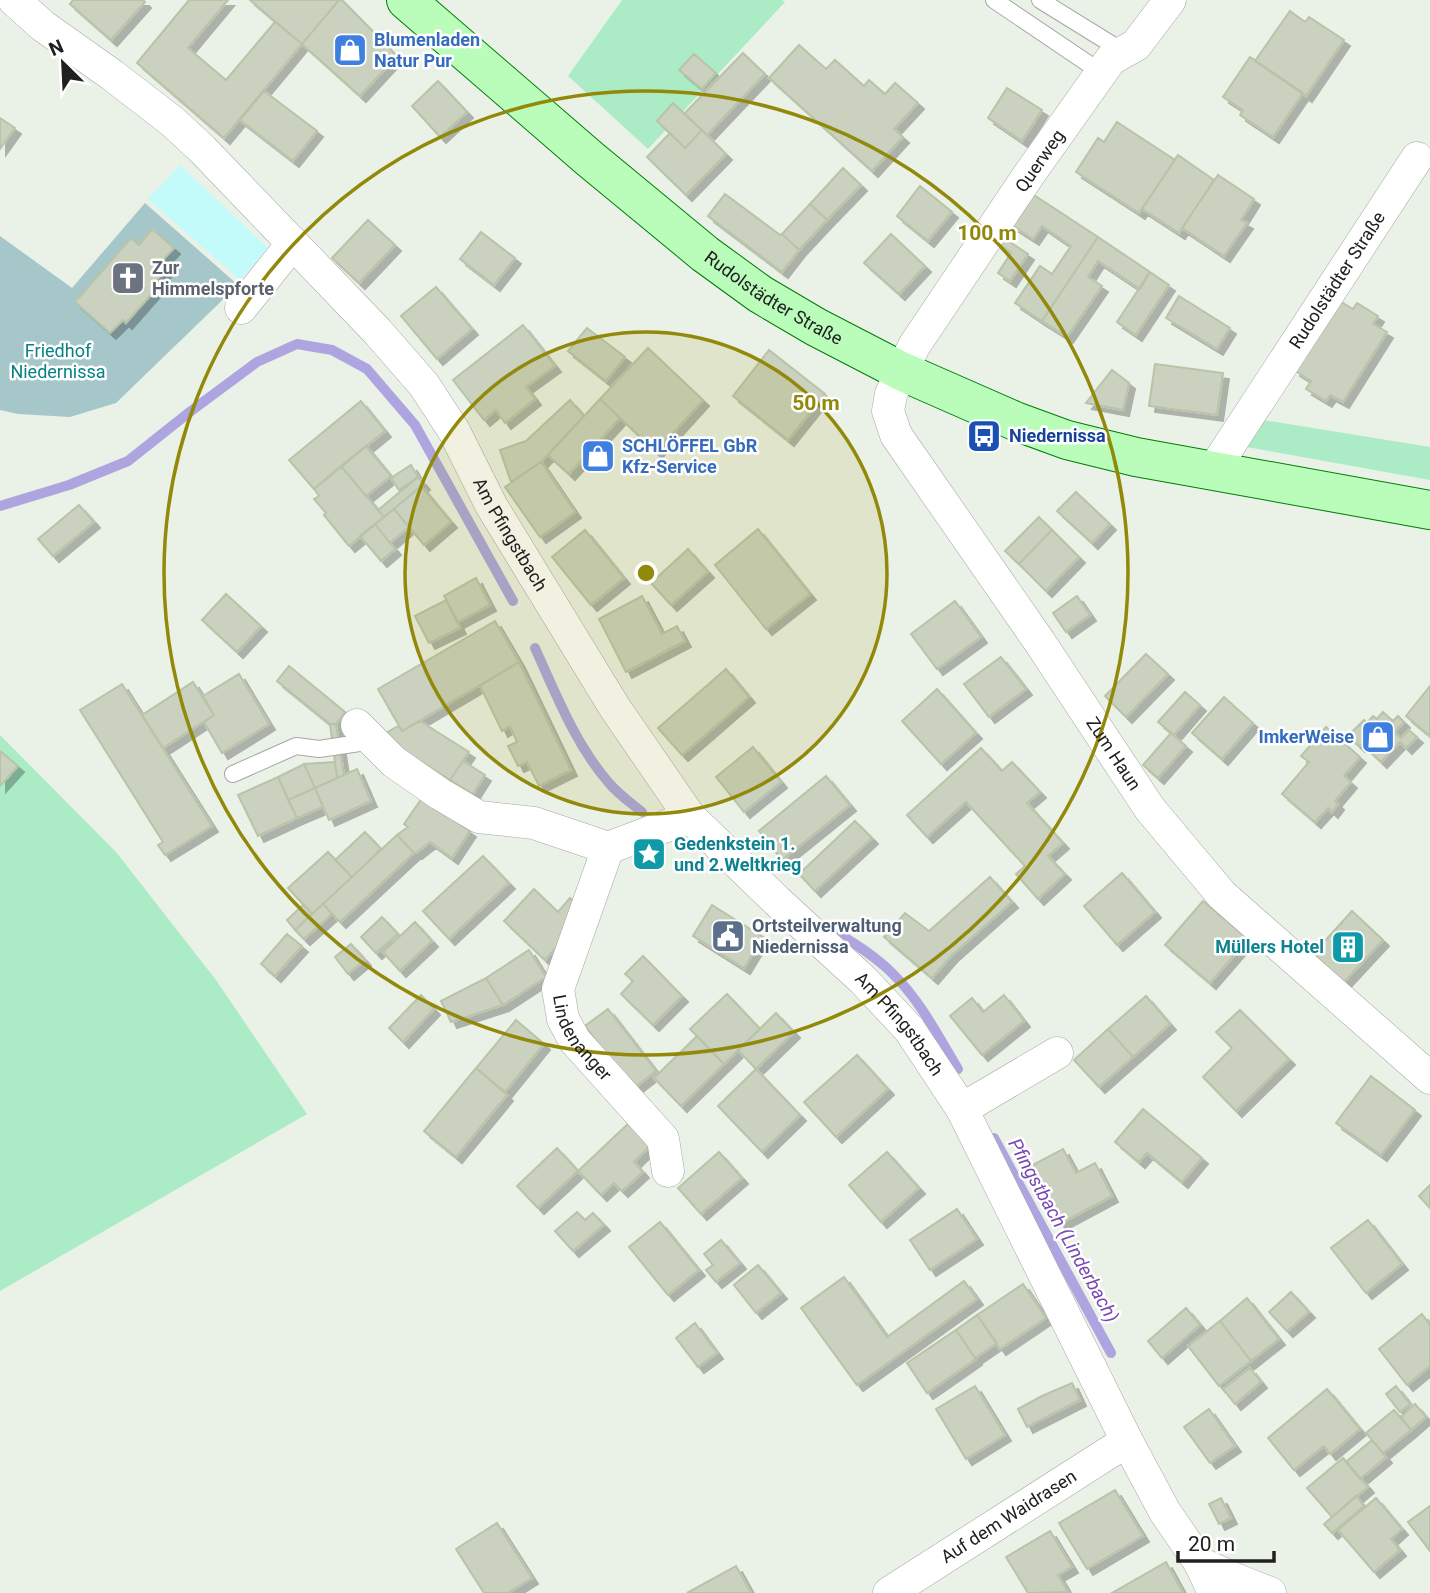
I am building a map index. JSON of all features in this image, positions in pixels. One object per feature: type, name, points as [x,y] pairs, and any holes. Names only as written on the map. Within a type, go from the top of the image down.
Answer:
[{"type":"street","name":"Am Pfingstbach","points":[[14,0],[43,26],[173,122],[293,243],[425,385],[454,431],[505,529],[615,708],[690,817],[863,980],[909,1029],[962,1109],[1127,1441],[1165,1512],[1200,1563],[1214,1593]]},
{"type":"street","name":"Rudolstädter Straße","points":[[406,0],[705,254],[760,294],[816,327],[901,371],[1015,421],[1067,440],[1213,472],[1430,510]]},
{"type":"street","name":"Querweg","points":[[901,371],[914,346],[1028,176],[1113,63],[1136,45],[1170,0]]},
{"type":"street","name":"Rudolstädter Straße","points":[[1213,472],[1417,158]]},
{"type":"street","points":[[241,307],[293,243]]},
{"type":"street","name":"Zum Haun","points":[[901,371],[891,394],[888,411],[896,435],[1039,641],[1150,809],[1222,895],[1430,1078]]},
{"type":"street","points":[[365,733],[394,762],[479,817],[534,823],[608,848],[690,817]]},
{"type":"street","name":"Lindenanger","points":[[608,848],[558,989],[563,1019],[575,1041],[663,1139],[668,1171]]},
{"type":"street","points":[[962,1109],[1057,1053]]},
{"type":"street","name":"Auf dem Waidrasen","points":[[889,1593],[1127,1441]]},
{"type":"street","points":[[1200,1563],[1270,1593]]},
{"type":"lane","points":[[994,0],[1113,63]]},
{"type":"lane","points":[[1040,0],[1113,63]]},
{"type":"lane","points":[[233,774],[296,746],[319,749],[365,733]]},
{"type":"green space","points":[[622,0],[785,2],[648,149],[568,76]]},
{"type":"green space","name":"Friedhof Niedernissa","points":[[145,203],[238,285],[116,403],[70,417],[18,414],[0,410],[0,236],[72,288]],"holes":[[[153,229],[173,248],[159,264],[165,270],[152,285],[156,290],[127,322],[123,320],[110,333],[75,302],[131,239],[139,245]]]},
{"type":"green space","points":[[1257,419],[1430,447],[1430,480],[1241,446]]},
{"type":"green space","points":[[0,735],[116,852],[216,980],[307,1114],[0,1291]]},
{"type":"shaded area","points":[[180,165],[268,248],[240,280],[148,199]]},
{"type":"building","points":[[73,0],[145,2],[111,40],[70,4]]},
{"type":"building","points":[[189,0],[228,0],[188,48],[226,80],[275,22],[302,44],[224,138],[137,63]]},
{"type":"building","points":[[250,0],[339,0],[302,44]]},
{"type":"building","name":"Blumenladen Natur Pur","points":[[339,0],[397,56],[360,96],[302,44]]},
{"type":"building","points":[[1290,11],[1305,22],[1309,17],[1344,40],[1306,96],[1255,61]]},
{"type":"building","points":[[799,45],[826,69],[835,60],[864,86],[869,80],[885,94],[895,83],[918,103],[894,129],[903,137],[872,171],[769,78]]},
{"type":"building","points":[[743,53],[765,74],[707,135],[684,114]]},
{"type":"building","points":[[694,54],[716,73],[702,89],[679,70]]},
{"type":"building","points":[[1250,57],[1303,93],[1273,137],[1240,115],[1243,110],[1223,97]]},
{"type":"building","points":[[438,81],[467,112],[440,137],[412,106]]},
{"type":"building","points":[[1007,88],[1042,110],[1022,141],[988,118]]},
{"type":"building","points":[[264,91],[317,131],[293,161],[240,120]]},
{"type":"building","points":[[673,103],[702,130],[685,148],[657,121]]},
{"type":"building","points":[[0,118],[15,128],[0,149]]},
{"type":"building","points":[[1117,122],[1175,160],[1139,213],[1076,172],[1098,138],[1104,142]]},
{"type":"building","points":[[702,130],[726,154],[686,195],[647,157],[670,133],[685,148]]},
{"type":"building","points":[[1178,155],[1214,180],[1179,233],[1142,209]]},
{"type":"building","points":[[843,168],[861,185],[827,220],[810,204]]},
{"type":"building","points":[[1218,175],[1254,199],[1241,220],[1247,223],[1224,256],[1182,228]]},
{"type":"building","points":[[920,186],[952,212],[928,241],[897,216]]},
{"type":"building","points":[[725,194],[782,234],[799,250],[782,272],[708,216]]},
{"type":"building","points":[[1034,195],[1098,237],[1042,321],[1015,303],[1040,266],[1052,274],[1071,246],[1042,226],[1033,239],[1013,226]]},
{"type":"building","points":[[810,204],[827,220],[799,250],[782,234]]},
{"type":"building","points":[[368,220],[395,245],[359,283],[332,258]]},
{"type":"building","name":"Zur Himmelspforte","points":[[152,229],[174,248],[159,264],[166,270],[152,285],[156,289],[126,323],[123,320],[110,333],[75,302],[131,238],[139,245]]},
{"type":"building","points":[[481,232],[515,258],[494,285],[460,259]]},
{"type":"building","points":[[891,234],[925,266],[899,294],[864,263]]},
{"type":"building","points":[[1098,237],[1150,272],[1140,289],[1098,261],[1088,277],[1102,286],[1067,337],[1042,321]]},
{"type":"building","points":[[1004,238],[1028,254],[1010,281],[998,273],[1011,253],[1000,245]]},
{"type":"building","points":[[1150,272],[1169,285],[1136,335],[1117,322]]},
{"type":"building","points":[[436,287],[472,329],[437,359],[401,316]]},
{"type":"building","points":[[1179,296],[1230,328],[1217,349],[1166,318]]},
{"type":"building","points":[[1338,300],[1353,309],[1357,303],[1378,316],[1373,324],[1387,332],[1343,402],[1330,395],[1326,401],[1306,389],[1311,381],[1294,370]]},
{"type":"building","points":[[523,325],[555,366],[526,387],[535,399],[505,423],[496,410],[484,420],[453,380]]},
{"type":"building","points":[[587,328],[625,357],[606,381],[568,351]]},
{"type":"building","points":[[648,348],[703,400],[656,452],[600,399]]},
{"type":"building","points":[[769,350],[825,394],[788,440],[733,396]]},
{"type":"building","points":[[1155,364],[1223,373],[1217,415],[1149,406]]},
{"type":"building","points":[[1112,370],[1129,383],[1123,410],[1086,403]]},
{"type":"building","points":[[600,399],[620,418],[569,474],[548,455]]},
{"type":"building","points":[[570,400],[584,416],[541,462],[511,482],[500,450],[526,441]]},
{"type":"building","points":[[361,401],[385,431],[314,489],[289,460]]},
{"type":"building","points":[[366,446],[391,476],[366,496],[341,466]]},
{"type":"building","points":[[541,462],[575,512],[540,537],[505,487]]},
{"type":"building","points":[[411,465],[418,477],[399,490],[391,478]]},
{"type":"building","points":[[341,466],[384,517],[349,546],[314,499],[319,496],[314,489]]},
{"type":"building","points":[[418,477],[424,484],[384,517],[378,510]]},
{"type":"building","points":[[421,486],[451,522],[424,545],[394,509]]},
{"type":"building","points":[[1076,492],[1110,524],[1092,543],[1057,511]]},
{"type":"building","points":[[79,505],[94,522],[53,556],[38,539]]},
{"type":"building","points":[[394,509],[409,527],[390,543],[375,524]]},
{"type":"building","points":[[1039,517],[1052,530],[1019,564],[1005,551]]},
{"type":"building","points":[[375,524],[395,549],[381,561],[360,536]]},
{"type":"building","points":[[758,529],[810,594],[766,629],[715,565]]},
{"type":"building","points":[[585,530],[624,578],[591,605],[552,557]]},
{"type":"building","points":[[1052,530],[1079,557],[1046,591],[1019,564]]},
{"type":"building","points":[[688,549],[708,572],[671,605],[651,583]]},
{"type":"building","points":[[476,578],[490,605],[458,622],[444,596]]},
{"type":"building","points":[[226,594],[261,626],[237,652],[202,620]]},
{"type":"building","points":[[642,596],[662,634],[677,626],[685,641],[626,672],[599,619]]},
{"type":"building","points":[[1077,596],[1090,615],[1066,632],[1053,613]]},
{"type":"building","points":[[446,600],[460,628],[429,643],[415,616]]},
{"type":"building","points":[[955,601],[981,637],[937,669],[911,634]]},
{"type":"building","points":[[495,621],[519,662],[402,731],[378,689]]},
{"type":"building","points":[[1146,654],[1168,674],[1126,717],[1105,696]]},
{"type":"building","points":[[1001,657],[1026,689],[989,717],[964,684]]},
{"type":"building","points":[[519,662],[571,770],[539,786],[527,762],[518,766],[508,746],[517,742],[510,726],[502,731],[480,686]]},
{"type":"building","points":[[289,666],[345,712],[336,724],[330,724],[277,681]]},
{"type":"building","points":[[726,669],[749,697],[682,755],[658,728]]},
{"type":"building","points":[[239,674],[269,724],[222,753],[204,722],[214,715],[203,696]]},
{"type":"building","points":[[193,682],[214,715],[163,748],[142,715]]},
{"type":"building","points":[[122,684],[212,826],[165,855],[158,845],[163,842],[80,710]]},
{"type":"building","points":[[1430,686],[1430,736],[1406,716]]},
{"type":"building","points":[[937,689],[976,733],[941,764],[902,721]]},
{"type":"building","points":[[1185,692],[1200,705],[1174,735],[1158,722]]},
{"type":"building","points":[[1224,697],[1253,723],[1222,759],[1192,733]]},
{"type":"building","points":[[1383,712],[1393,721],[1398,716],[1404,722],[1394,732],[1401,738],[1409,730],[1417,737],[1406,748],[1400,742],[1381,762],[1362,744],[1359,746],[1348,736],[1364,720],[1367,723],[1373,716],[1377,719]]},
{"type":"building","points":[[420,721],[469,752],[450,780],[381,736],[398,726],[402,731]]},
{"type":"building","points":[[330,724],[336,724],[344,775],[337,778]]},
{"type":"building","points":[[1326,727],[1360,757],[1344,776],[1351,782],[1335,801],[1338,804],[1332,812],[1328,808],[1315,822],[1282,794],[1309,762],[1301,756]]},
{"type":"building","points":[[1171,733],[1186,746],[1158,778],[1143,765]]},
{"type":"building","points":[[753,747],[781,782],[744,812],[716,777]]},
{"type":"building","points":[[981,748],[1002,771],[1012,762],[1040,792],[1027,803],[1063,843],[1048,856],[1065,874],[1038,899],[1016,874],[1025,866],[966,802],[927,837],[907,815]]},
{"type":"building","points":[[0,751],[18,766],[0,786]]},
{"type":"building","points":[[463,761],[485,775],[473,794],[450,780]]},
{"type":"building","points":[[335,762],[337,778],[315,788],[304,764]]},
{"type":"building","points":[[304,764],[315,788],[288,800],[278,777]]},
{"type":"building","points":[[357,769],[371,801],[329,820],[315,788]]},
{"type":"building","points":[[826,776],[850,805],[782,860],[759,831]]},
{"type":"building","points":[[278,777],[297,818],[258,836],[238,795]]},
{"type":"building","points":[[315,788],[323,807],[297,818],[288,800]]},
{"type":"building","points":[[422,798],[470,831],[452,858],[430,842],[414,853],[397,835],[408,827],[404,824]]},
{"type":"building","points":[[855,821],[872,838],[815,891],[799,874]]},
{"type":"building","points":[[365,832],[381,849],[352,877],[335,860]]},
{"type":"building","points":[[397,835],[414,853],[340,922],[323,904]]},
{"type":"building","points":[[328,852],[352,877],[312,914],[288,888]]},
{"type":"building","points":[[483,856],[509,883],[449,939],[423,911]]},
{"type":"building","points":[[1122,873],[1155,912],[1117,945],[1084,906]]},
{"type":"building","points":[[990,877],[1012,902],[951,956],[932,978],[884,937],[905,913],[929,931]]},
{"type":"building","points":[[534,889],[558,912],[570,898],[579,906],[572,930],[545,960],[504,921]]},
{"type":"building","points":[[1203,901],[1248,939],[1210,983],[1165,945]]},
{"type":"building","points":[[304,904],[312,914],[295,930],[287,920]]},
{"type":"building","points":[[323,904],[332,914],[304,939],[295,930]]},
{"type":"building","name":"Ortsteilverwaltung Niedernissa","points":[[712,905],[763,937],[744,968],[693,936]]},
{"type":"building","name":"Müllers Hotel","points":[[1352,911],[1383,940],[1344,982],[1313,954]]},
{"type":"building","points":[[382,917],[398,934],[376,953],[361,937]]},
{"type":"building","points":[[415,922],[432,941],[400,971],[383,952]]},
{"type":"building","points":[[287,934],[302,946],[275,976],[261,964]]},
{"type":"building","points":[[351,944],[365,960],[348,974],[335,957]]},
{"type":"building","points":[[529,950],[546,977],[503,1005],[486,978]]},
{"type":"building","points":[[643,956],[682,996],[653,1025],[621,994],[633,981],[625,974]]},
{"type":"building","points":[[486,978],[503,1005],[451,1022],[441,1001]]},
{"type":"building","points":[[727,994],[760,1029],[724,1064],[690,1029]]},
{"type":"building","points":[[421,995],[434,1009],[403,1042],[389,1028]]},
{"type":"building","points":[[1004,995],[1024,1021],[982,1055],[950,1016],[972,998],[983,1012]]},
{"type":"building","points":[[1146,996],[1170,1024],[1133,1057],[1108,1029]]},
{"type":"building","points":[[608,1009],[656,1071],[633,1089],[585,1026]]},
{"type":"building","points":[[1240,1010],[1289,1059],[1236,1111],[1203,1077],[1232,1048],[1216,1032]]},
{"type":"building","points":[[776,1013],[794,1032],[756,1069],[738,1050]]},
{"type":"building","points":[[516,1020],[544,1044],[505,1092],[476,1068]]},
{"type":"building","points":[[1108,1029],[1133,1057],[1099,1087],[1074,1060]]},
{"type":"building","points":[[697,1036],[724,1064],[681,1106],[654,1078]]},
{"type":"building","points":[[857,1055],[888,1089],[836,1137],[804,1102]]},
{"type":"building","points":[[476,1068],[507,1095],[456,1157],[424,1131]]},
{"type":"building","points":[[756,1069],[800,1115],[762,1152],[718,1106]]},
{"type":"building","points":[[1371,1076],[1415,1110],[1381,1155],[1336,1123]]},
{"type":"building","points":[[1143,1109],[1202,1158],[1182,1182],[1147,1153],[1139,1162],[1115,1142]]},
{"type":"building","points":[[630,1122],[651,1145],[634,1162],[643,1172],[622,1191],[614,1183],[601,1195],[578,1171]]},
{"type":"building","points":[[557,1148],[578,1171],[538,1208],[517,1186]]},
{"type":"building","points":[[1063,1149],[1076,1173],[1095,1163],[1112,1196],[1060,1224],[1029,1167]]},
{"type":"building","points":[[719,1152],[742,1178],[701,1214],[678,1188]]},
{"type":"building","points":[[887,1152],[919,1188],[881,1222],[849,1185]]},
{"type":"building","points":[[1430,1185],[1430,1208],[1419,1196]]},
{"type":"building","points":[[957,1209],[977,1239],[930,1270],[910,1240]]},
{"type":"building","points":[[577,1212],[585,1220],[593,1213],[604,1225],[573,1251],[555,1231]]},
{"type":"building","points":[[1368,1220],[1402,1264],[1366,1293],[1331,1248]]},
{"type":"building","points":[[660,1222],[699,1270],[668,1295],[629,1247]]},
{"type":"building","points":[[721,1240],[740,1263],[716,1282],[706,1270],[713,1265],[704,1254]]},
{"type":"building","points":[[758,1265],[781,1293],[756,1313],[734,1285]]},
{"type":"building","points":[[844,1277],[887,1337],[964,1281],[977,1299],[857,1385],[801,1308]]},
{"type":"building","points":[[1023,1284],[1046,1318],[1000,1349],[977,1315]]},
{"type":"building","points":[[1291,1292],[1309,1312],[1287,1331],[1269,1312]]},
{"type":"building","points":[[1247,1298],[1279,1339],[1251,1361],[1220,1321]]},
{"type":"building","points":[[1186,1308],[1200,1325],[1162,1358],[1148,1341]]},
{"type":"building","points":[[1422,1314],[1430,1325],[1430,1366],[1407,1385],[1379,1349]]},
{"type":"building","points":[[977,1315],[997,1343],[975,1358],[956,1330]]},
{"type":"building","points":[[1220,1321],[1251,1361],[1219,1386],[1188,1346]]},
{"type":"building","points":[[695,1323],[717,1353],[698,1367],[676,1338]]},
{"type":"building","points":[[956,1330],[976,1359],[927,1393],[907,1363]]},
{"type":"building","points":[[1250,1368],[1261,1382],[1235,1404],[1223,1389]]},
{"type":"building","points":[[1072,1383],[1080,1400],[1027,1427],[1018,1409]]},
{"type":"building","points":[[975,1386],[1005,1435],[966,1459],[936,1409]]},
{"type":"building","points":[[1396,1386],[1410,1404],[1400,1412],[1386,1394]]},
{"type":"building","points":[[1327,1389],[1360,1429],[1330,1454],[1324,1446],[1294,1470],[1268,1438]]},
{"type":"building","points":[[1415,1404],[1426,1417],[1411,1430],[1401,1417]]},
{"type":"building","points":[[1209,1409],[1235,1446],[1210,1463],[1184,1427]]},
{"type":"building","points":[[1394,1410],[1411,1430],[1383,1453],[1366,1433]]},
{"type":"building","points":[[1372,1440],[1386,1457],[1360,1479],[1346,1462]]},
{"type":"building","points":[[1343,1458],[1368,1487],[1332,1517],[1307,1488]]},
{"type":"building","points":[[1115,1490],[1143,1536],[1087,1569],[1059,1523]]},
{"type":"building","points":[[1356,1496],[1364,1506],[1332,1533],[1324,1524]]},
{"type":"building","points":[[1221,1498],[1231,1518],[1219,1524],[1209,1504]]},
{"type":"building","points":[[1376,1498],[1402,1529],[1391,1539],[1400,1550],[1374,1572],[1338,1530]]},
{"type":"building","points":[[1430,1506],[1430,1551],[1408,1522]]},
{"type":"building","points":[[497,1523],[532,1578],[508,1593],[484,1593],[456,1549]]},
{"type":"building","points":[[1050,1531],[1072,1567],[1058,1575],[1068,1592],[1028,1593],[1006,1557]]},
{"type":"building","points":[[1166,1562],[1183,1593],[1112,1593]]},
{"type":"building","points":[[736,1566],[751,1593],[687,1593]]},
{"type":"waterway","name":"Pfingstbach (Linderbach)","points":[[0,506],[69,485],[128,461],[257,362],[297,344],[332,350],[367,369],[415,425],[513,601]]},
{"type":"waterway","name":"Pfingstbach (Linderbach)","points":[[535,648],[586,752],[613,787],[642,812]]},
{"type":"waterway","name":"Pfingstbach (Linderbach)","points":[[834,931],[871,955],[902,984],[928,1019],[958,1069]]},
{"type":"waterway","name":"Pfingstbach (Linderbach)","points":[[994,1138],[1111,1353]]},
{"type":"place","name":"Blumenladen Natur Pur","points":[[350,50]]},
{"type":"place","name":"Zur Himmelspforte","points":[[128,278]]},
{"type":"place","name":"Niedernissa","points":[[984,436]]},
{"type":"place","name":"SCHLÖFFEL GbR Kfz-Service","points":[[598,456]]},
{"type":"place","name":"ImkerWeise","points":[[1378,737]]},
{"type":"place","name":"Gedenkstein 1. und 2.Weltkrieg","points":[[649,854]]},
{"type":"place","name":"Ortsteilverwaltung Niedernissa","points":[[728,936]]},
{"type":"place","name":"Müllers Hotel","points":[[1348,947]]}]
